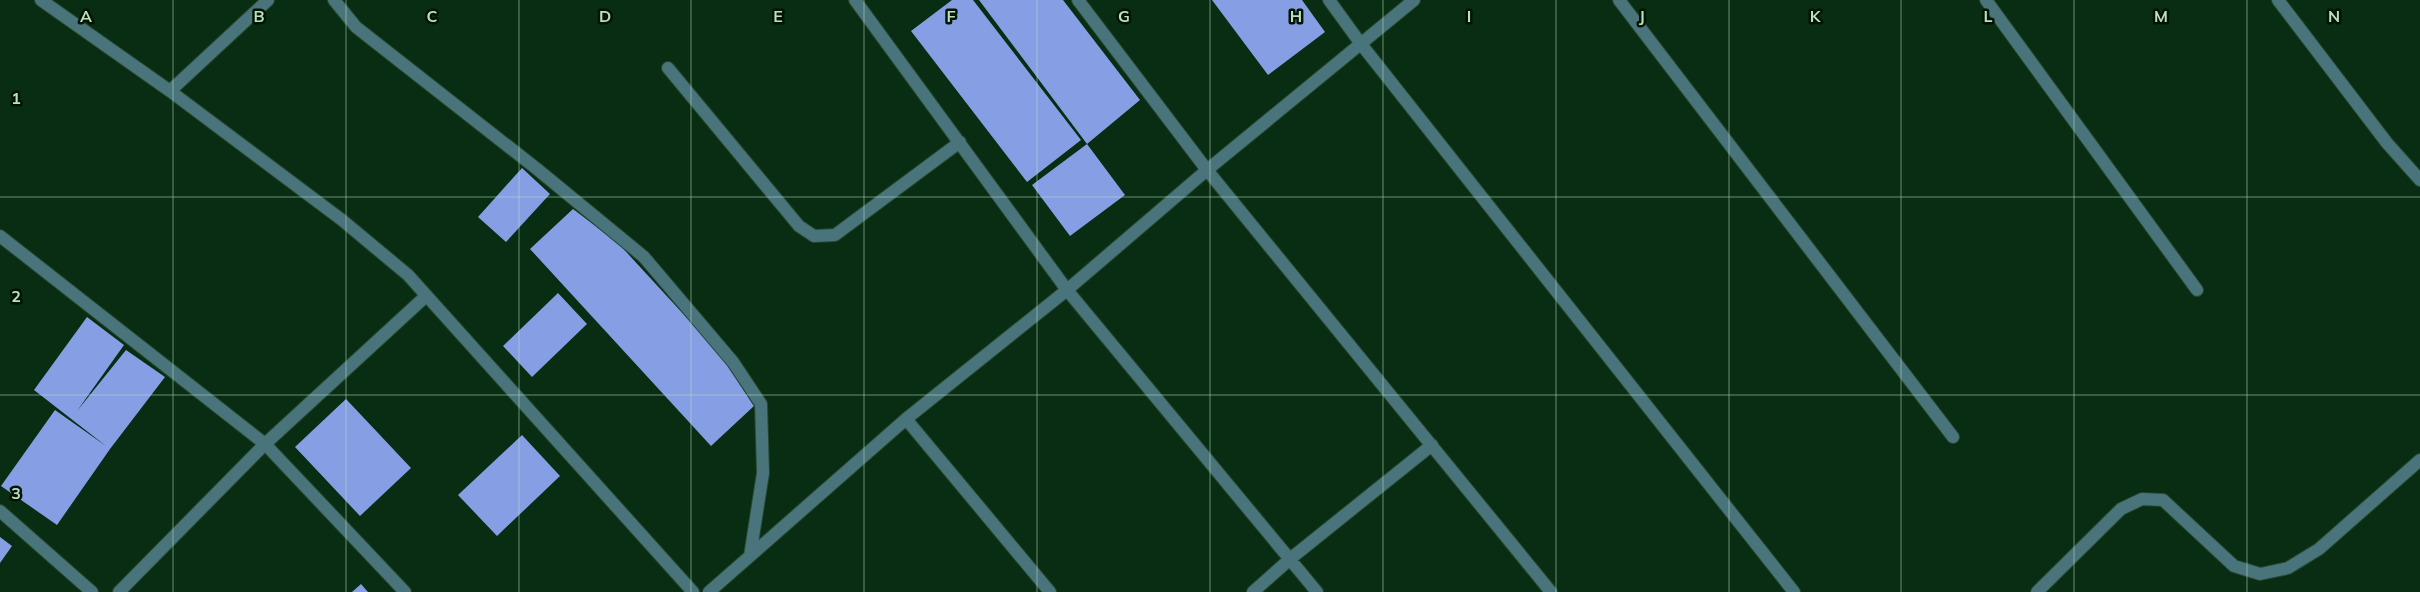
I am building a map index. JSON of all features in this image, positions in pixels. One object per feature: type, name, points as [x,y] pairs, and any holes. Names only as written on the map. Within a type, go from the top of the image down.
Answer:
[{"type":"street","points":[[41,0],[170,91],[342,220],[408,276],[693,592]]},
{"type":"street","points":[[170,91],[268,0]]},
{"type":"street","points":[[334,0],[356,27],[537,168],[644,258],[733,362],[761,404],[763,473],[750,556]]},
{"type":"street","points":[[856,0],[1067,290],[1317,592]]},
{"type":"street","points":[[1078,0],[1208,170],[1551,592]]},
{"type":"street","points":[[1329,0],[1361,44],[1794,592]]},
{"type":"street","points":[[710,592],[906,419],[1067,290],[1208,170],[1414,0]]},
{"type":"street","points":[[1619,0],[1953,437]]},
{"type":"street","points":[[1986,0],[2197,290]]},
{"type":"street","points":[[2278,0],[2387,143],[2420,180]]},
{"type":"street","points":[[668,68],[798,226],[814,236],[835,235],[960,142]]},
{"type":"street","points":[[0,236],[266,444],[405,592]]},
{"type":"street","points":[[119,592],[266,444],[426,296]]},
{"type":"street","points":[[906,419],[1050,592]]},
{"type":"street","points":[[1253,592],[1290,559],[1432,445]]},
{"type":"street","points":[[2037,592],[2121,509],[2142,499],[2163,500],[2234,566],[2260,574],[2288,568],[2318,549],[2420,460]]},
{"type":"street","points":[[0,511],[92,592]]},
{"type":"building","points":[[952,0],[973,0],[1081,140],[1027,182],[911,31]]},
{"type":"building","points":[[979,0],[1063,0],[1140,100],[1087,144]]},
{"type":"building","points":[[1212,0],[1302,0],[1325,32],[1268,75]]},
{"type":"building","points":[[1087,144],[1125,195],[1070,236],[1032,185]]},
{"type":"building","points":[[522,168],[550,194],[506,242],[478,217]]},
{"type":"building","points":[[573,209],[618,243],[721,355],[754,406],[711,446],[530,249]]},
{"type":"building","points":[[558,293],[587,324],[532,377],[503,346]]},
{"type":"building","points":[[87,317],[124,345],[77,411],[126,350],[165,377],[110,449],[57,525],[1,486],[55,410],[106,446],[34,390]]},
{"type":"building","points":[[346,399],[411,468],[360,516],[295,447]]},
{"type":"building","points":[[522,435],[560,476],[497,536],[458,495]]},
{"type":"building","points":[[0,537],[12,546],[0,563]]},
{"type":"building","points":[[361,584],[368,592],[352,592]]}]
